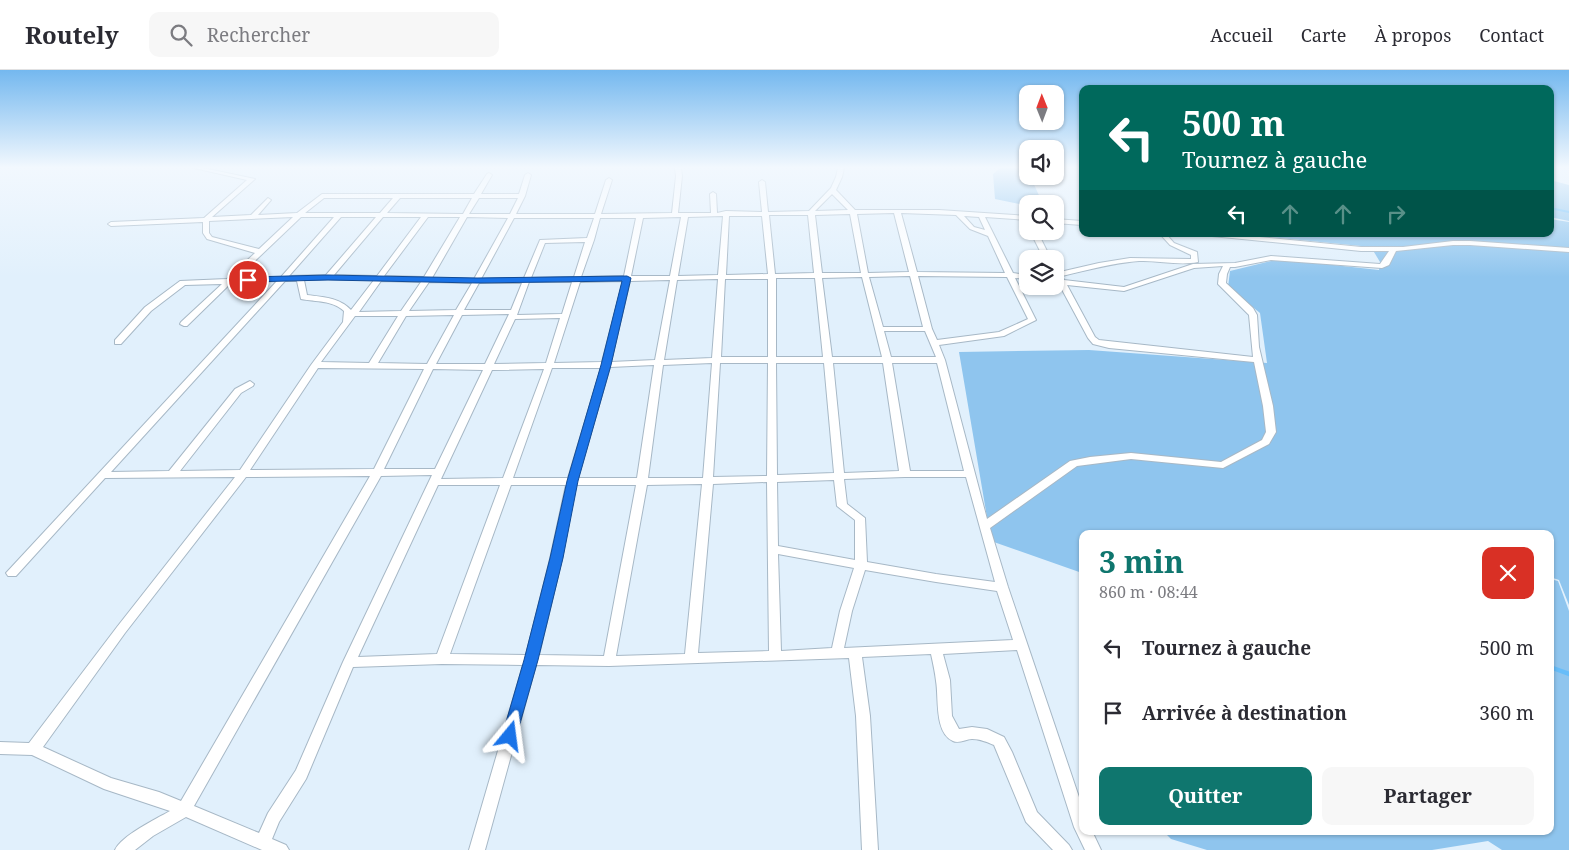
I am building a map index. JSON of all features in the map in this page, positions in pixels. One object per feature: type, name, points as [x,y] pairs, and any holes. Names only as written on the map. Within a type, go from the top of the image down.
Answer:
[{"type":"street","points":[[223,204],[206,219],[206,233],[210,238],[260,252]]},
{"type":"street","points":[[252,217],[264,204]]},
{"type":"street","points":[[184,324],[312,204]]},
{"type":"street","points":[[328,277],[390,204]]},
{"type":"street","points":[[372,366],[471,204]]},
{"type":"street","points":[[123,850],[148,831],[184,810],[377,473],[457,314],[518,204]]},
{"type":"street","points":[[442,659],[549,366],[602,204]]},
{"type":"street","points":[[609,661],[642,481],[659,362],[676,277],[680,204]]},
{"type":"street","points":[[714,204],[714,213]]},
{"type":"street","points":[[765,204],[772,276],[772,550],[775,656]]},
{"type":"street","points":[[811,212],[819,204]]},
{"type":"street","points":[[846,204],[853,212],[865,275],[887,359],[906,474]]},
{"type":"street","points":[[111,224],[299,215],[640,216],[714,213],[897,211],[982,214],[1019,218]]},
{"type":"street","points":[[897,211],[928,329],[941,360],[984,527],[1002,587],[1079,818]]},
{"type":"street","points":[[811,212],[842,506],[860,518],[861,566],[846,611],[838,653]]},
{"type":"street","points":[[691,658],[718,360],[721,277],[726,213]]},
{"type":"street","points":[[958,213],[972,228],[992,235]]},
{"type":"street","points":[[933,343],[1001,334],[1032,319],[982,214]]},
{"type":"street","points":[[12,573],[282,280],[339,215]]},
{"type":"street","points":[[33,750],[121,630],[243,474],[315,366],[426,215]]},
{"type":"street","points":[[477,850],[531,660],[556,558],[572,481],[606,365],[640,216]]},
{"type":"street","points":[[1064,222],[1079,223]]},
{"type":"street","points":[[1064,275],[1124,260],[1195,260],[1194,254],[1172,244],[1165,237]]},
{"type":"street","points":[[1242,237],[1361,249],[1394,249],[1470,243],[1569,250]]},
{"type":"street","points":[[264,843],[273,818],[301,774],[349,662],[513,315],[542,241],[591,240]]},
{"type":"street","points":[[1064,278],[1124,289],[1193,266],[1235,265],[1280,257],[1382,266],[1386,263],[1394,249]]},
{"type":"street","points":[[984,527],[1065,469],[1080,461],[1131,456],[1224,465],[1266,442],[1271,432],[1268,406],[1257,360],[1251,312],[1222,284],[1223,274],[1228,264]]},
{"type":"street","points":[[118,342],[148,309],[181,283],[328,277],[477,281],[914,274],[1019,276]]},
{"type":"street","points":[[300,279],[304,296],[332,300],[343,305],[348,311],[349,318]]},
{"type":"street","points":[[1064,289],[1096,342],[1109,345],[1257,360]]},
{"type":"street","points":[[349,318],[403,314],[566,316]]},
{"type":"street","points":[[878,329],[928,329]]},
{"type":"street","points":[[315,366],[487,367],[606,365],[718,360],[941,360]]},
{"type":"street","points":[[171,475],[238,391],[250,384]]},
{"type":"street","points":[[102,475],[377,473],[506,481],[708,481],[906,474],[970,474]]},
{"type":"street","points":[[772,550],[861,566],[1002,587]]},
{"type":"street","points":[[349,662],[442,659],[609,661],[855,653],[1021,645]]},
{"type":"street","points":[[936,648],[943,681],[944,715],[948,728],[956,736],[972,733],[987,735],[999,741],[1032,817],[1064,850]]},
{"type":"street","points":[[855,653],[863,716],[870,850]]},
{"type":"street","points":[[0,748],[33,750],[109,784],[159,799],[281,850]]},
{"type":"street","points":[[1086,835],[1093,850]]},
{"type":"shaded area","points":[[1554,204],[1569,204],[1569,221],[1554,218]]},
{"type":"shaded area","points":[[1554,220],[1569,222],[1569,605],[1559,580],[1554,578],[1554,530],[1079,530],[1079,572],[991,541],[959,352],[1089,350],[1267,363],[1260,313],[1228,287],[1230,271],[1279,259],[1379,270],[1380,262],[1371,247],[1271,237],[1554,237]]},
{"type":"shaded area","points":[[1554,580],[1558,581],[1569,611],[1569,850],[1502,850],[1488,841],[1432,850],[1207,850],[1171,839],[1167,835],[1554,835]]},
{"type":"waterway","points":[[1554,209],[1569,212]]},
{"type":"waterway","points":[[1554,668],[1569,674]]},
{"type":"route","points":[[248,280],[328,277],[477,281],[627,278],[606,365],[572,481],[556,558],[510,736]]}]
